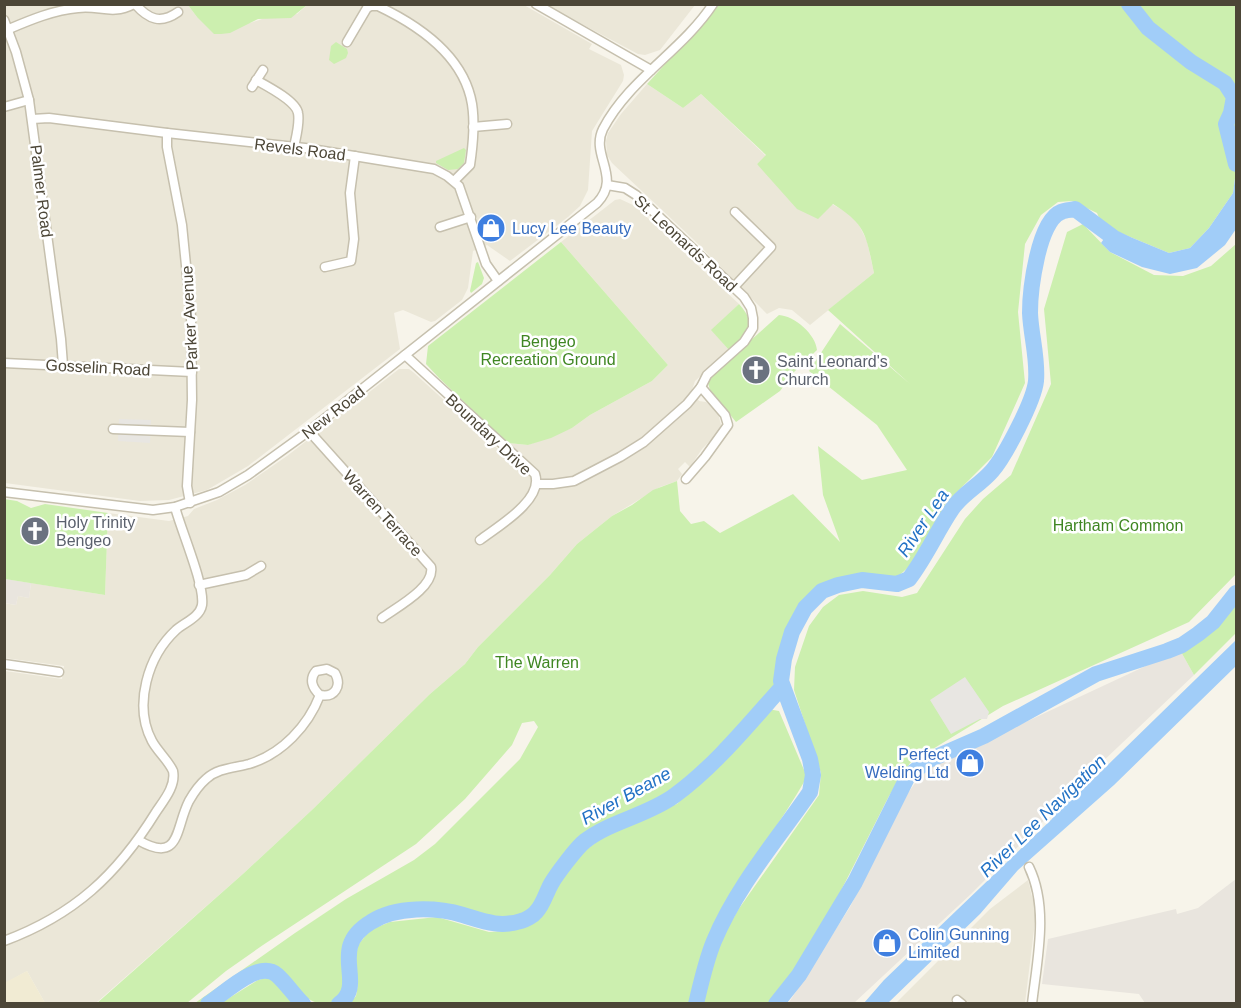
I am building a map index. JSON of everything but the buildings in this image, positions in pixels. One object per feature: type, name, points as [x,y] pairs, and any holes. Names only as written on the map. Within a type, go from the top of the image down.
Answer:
[{"type":"street","points":[[7,25],[73,8],[115,11],[134,4],[148,16],[157,19],[167,19],[178,12]]},
{"type":"street","points":[[536,4],[651,70]]},
{"type":"street","points":[[607,185],[607,174],[600,146],[601,134],[614,112],[651,70],[685,39],[713,4]]},
{"type":"street","points":[[347,42],[367,8],[381,7],[416,28],[438,45],[458,68],[469,91],[473,127],[470,165],[454,181],[463,194],[486,264],[498,281]]},
{"type":"street","name":"Palmer Road","points":[[7,25],[29,100],[62,339],[63,365]]},
{"type":"street","points":[[263,70],[254,83],[292,103],[297,109],[294,147]]},
{"type":"street","points":[[4,107],[29,100]]},
{"type":"street","name":"Revels Road","points":[[32,119],[49,118],[294,147],[434,169],[454,181]]},
{"type":"street","points":[[473,127],[507,124]]},
{"type":"street","name":"Parker Avenue","points":[[167,133],[166,143],[182,225],[190,316],[192,372],[187,486],[190,503]]},
{"type":"street","points":[[326,267],[351,261],[354,239],[350,193],[355,156]]},
{"type":"street","name":"New Road","points":[[4,492],[141,509],[175,507],[190,503],[234,484],[309,431],[597,203],[602,198],[607,185]]},
{"type":"street","name":"St. Leonards Road","points":[[537,484],[574,481],[620,457],[663,428],[687,404],[701,387],[707,375],[744,342],[753,328],[750,308],[734,287],[636,195],[625,188],[607,185]]},
{"type":"street","points":[[734,287],[771,248],[735,212]]},
{"type":"street","points":[[440,227],[471,217]]},
{"type":"street","name":"Boundary Drive","points":[[405,355],[535,474],[537,484],[535,492],[522,507],[480,540]]},
{"type":"street","name":"Gosselin Road","points":[[4,363],[192,372]]},
{"type":"street","points":[[686,478],[705,457],[728,425],[725,415],[701,387]]},
{"type":"street","points":[[113,429],[190,432]]},
{"type":"street","name":"Warren Terrace","points":[[309,431],[432,567],[432,574],[425,586],[382,618]]},
{"type":"street","points":[[4,941],[38,927],[74,905],[100,885],[138,840],[174,779],[170,765],[151,739],[144,705],[146,683],[153,661],[173,633],[200,611],[202,602],[175,507]]},
{"type":"street","points":[[199,585],[246,575],[261,566]]},
{"type":"street","points":[[4,664],[59,672]]},
{"type":"street","points":[[138,840],[157,849],[168,848],[172,845],[181,828],[189,801],[207,778],[222,770],[256,761],[277,750],[303,728],[320,695]]},
{"type":"street","points":[[1029,867],[1037,890],[1040,910],[1038,955],[1032,1004]]},
{"type":"shaded area","points":[[5,5],[188,5],[197,17],[250,23],[265,18],[297,14],[307,5],[524,5],[592,44],[589,49],[621,65],[624,75],[623,81],[592,131],[588,190],[580,206],[568,217],[510,261],[487,245],[473,251],[468,288],[462,300],[431,322],[403,310],[394,313],[400,349],[248,466],[207,490],[169,500],[140,501],[5,483]]},
{"type":"shaded area","points":[[546,5],[695,5],[660,50],[645,55],[638,54]]},
{"type":"shaded area","points":[[647,84],[683,108],[701,94],[766,156],[757,164],[852,215],[867,241],[874,273],[810,325],[792,310],[779,308],[767,314],[694,240],[612,163],[607,155],[608,133]]},
{"type":"shaded area","points":[[620,199],[635,206],[739,304],[712,330],[729,350],[695,381],[692,390],[699,401],[706,402],[717,409],[721,425],[718,433],[702,449],[690,467],[685,462],[678,469],[682,474],[677,481],[660,487],[612,516],[577,544],[550,575],[478,647],[465,664],[430,694],[244,873],[96,1003],[45,1003],[27,971],[6,983],[5,671],[62,679],[64,666],[5,658],[4,603],[16,605],[18,596],[29,598],[31,583],[105,595],[108,513],[169,521],[188,516],[194,509],[245,485],[287,456],[399,369],[409,369],[413,372],[499,450],[507,443],[528,445],[572,428],[590,415],[652,381],[668,365],[561,242],[615,200]]},
{"type":"shaded area","points":[[119,419],[151,420],[150,443],[118,441]]},
{"type":"shaded area","points":[[5,579],[31,583],[29,598],[18,596],[16,605],[5,603]]},
{"type":"shaded area","points":[[1180,650],[1194,675],[1100,764],[971,894],[854,1003],[788,1004],[850,907],[908,793],[925,769]]},
{"type":"shaded area","points":[[965,677],[989,712],[987,719],[980,719],[951,734],[930,700]]},
{"type":"shaded area","points":[[1236,879],[1236,1003],[1145,1003],[1139,994],[1042,984],[1048,939],[1176,909],[1177,914],[1198,908]]},
{"type":"shaded area","points":[[1028,880],[1034,905],[1035,922],[1025,1003],[895,1004],[990,909]]},
{"type":"shaded area","points":[[27,971],[45,1003],[5,1003],[5,981]]},
{"type":"green space","points":[[188,5],[307,5],[291,18],[258,19],[230,33],[214,34]]},
{"type":"green space","name":"The Warren","points":[[719,5],[1236,5],[1236,171],[1233,193],[1209,228],[1190,248],[1169,253],[1111,229],[1101,222],[1097,213],[1072,201],[1058,202],[1041,215],[1025,244],[1018,312],[1025,383],[992,457],[946,503],[911,565],[895,579],[867,578],[840,581],[815,592],[805,601],[786,630],[783,667],[780,681],[774,692],[685,782],[653,804],[601,827],[582,841],[562,863],[530,912],[516,920],[498,922],[485,920],[455,906],[437,904],[381,910],[361,920],[348,935],[344,947],[344,976],[341,993],[328,1003],[317,1003],[308,999],[279,970],[271,966],[260,965],[247,971],[218,996],[203,1004],[195,1003],[346,899],[414,860],[435,844],[520,759],[538,727],[534,721],[522,723],[512,745],[465,799],[416,844],[263,945],[187,1003],[96,1004],[313,809],[430,694],[465,664],[478,647],[550,575],[577,544],[612,516],[653,490],[677,481],[680,511],[691,524],[704,521],[720,533],[793,494],[840,542],[823,495],[818,446],[862,480],[907,470],[877,425],[809,371],[840,324],[910,384],[828,310],[874,273],[866,240],[859,225],[833,204],[818,219],[797,209],[757,164],[766,155],[701,94],[683,108],[647,84]]},
{"type":"green space","points":[[336,42],[347,49],[348,53],[346,58],[334,64],[329,60],[331,46]]},
{"type":"green space","points":[[464,148],[466,150],[464,163],[458,169],[448,170],[436,163],[436,161]]},
{"type":"green space","name":"Hartham Common","points":[[1083,224],[1110,252],[1154,275],[1183,276],[1211,266],[1236,244],[1236,574],[1189,622],[1003,706],[910,763],[889,796],[823,926],[784,987],[771,1003],[703,1004],[719,943],[738,910],[819,795],[821,773],[794,690],[795,667],[809,626],[823,607],[839,595],[863,591],[902,597],[917,593],[965,519],[983,499],[1011,475],[1051,384],[1044,309],[1067,232]]},
{"type":"green space","name":"Bengeo Recreation Ground","points":[[561,242],[668,365],[652,381],[590,415],[572,428],[528,445],[507,443],[426,364],[428,346]]},
{"type":"green space","points":[[478,262],[484,278],[482,284],[471,293],[476,263]]},
{"type":"green space","points":[[739,304],[748,318],[748,329],[729,350],[711,330]]},
{"type":"green space","points":[[779,315],[792,319],[804,327],[813,338],[817,350],[794,372],[780,391],[736,422],[710,390],[708,383],[712,375]]},
{"type":"green space","points":[[4,499],[17,501],[31,508],[45,504],[108,513],[105,595],[5,579]]},
{"type":"green space","points":[[1236,601],[1236,633],[1194,675],[1180,650],[1211,628]]},
{"type":"green space","points":[[768,709],[779,711],[807,777],[736,887],[709,934],[690,1003],[350,1003],[356,996],[358,984],[354,966],[358,945],[370,930],[390,922],[437,917],[489,932],[505,931],[538,918],[563,876],[583,852],[606,835],[663,808],[677,804]]},
{"type":"green space","points":[[273,976],[296,1003],[221,1003],[258,980]]},
{"type":"water","points":[[1236,171],[1236,229],[1225,245],[1197,268],[1170,274],[1142,267],[1110,252],[1101,243],[1111,229],[1169,253],[1190,248],[1209,228],[1233,193]]},
{"type":"water","points":[[1236,640],[1236,666],[1114,785],[1018,870],[980,914],[888,1003],[864,1003],[884,980],[1052,819],[1059,807],[1078,794]]},
{"type":"waterway","points":[[1129,4],[1148,28],[1191,62],[1225,83],[1234,97],[1226,124],[1236,164]]},
{"type":"waterway","name":"River Lea","points":[[696,1004],[709,956],[723,921],[758,864],[810,792],[813,775],[810,759],[781,681],[784,659],[792,632],[805,608],[822,591],[838,585],[862,580],[897,584],[909,579],[952,509],[992,471],[1004,453],[1025,414],[1036,381],[1030,313],[1032,289],[1041,242],[1053,218],[1063,211],[1075,209],[1114,238],[1126,244]]},
{"type":"waterway","points":[[776,1004],[799,975],[855,882],[908,776],[929,760],[984,736],[1096,674],[1182,645],[1213,622],[1236,593]]},
{"type":"waterway","name":"River Beane","points":[[339,1004],[347,996],[350,986],[351,943],[358,932],[371,922],[392,913],[416,909],[452,912],[498,924],[513,923],[529,918],[543,902],[554,880],[581,844],[606,828],[652,809],[674,796],[703,772],[731,744],[782,687]]},
{"type":"waterway","name":"River Beane","points":[[208,1004],[242,979],[261,971],[270,971],[277,975],[303,1004]]},
{"type":"place","name":"Lucy Lee Beauty","points":[[491,228]]},
{"type":"place","name":"Saint Leonard's Church","points":[[756,370]]},
{"type":"place","name":"Holy Trinity Bengeo","points":[[35,531]]},
{"type":"place","name":"Perfect Welding Ltd","points":[[970,763]]},
{"type":"place","name":"Colin Gunning Limited","points":[[887,943]]},
{"type":"water label","name":"River Lee Navigation","points":[[1043,816]]}]
